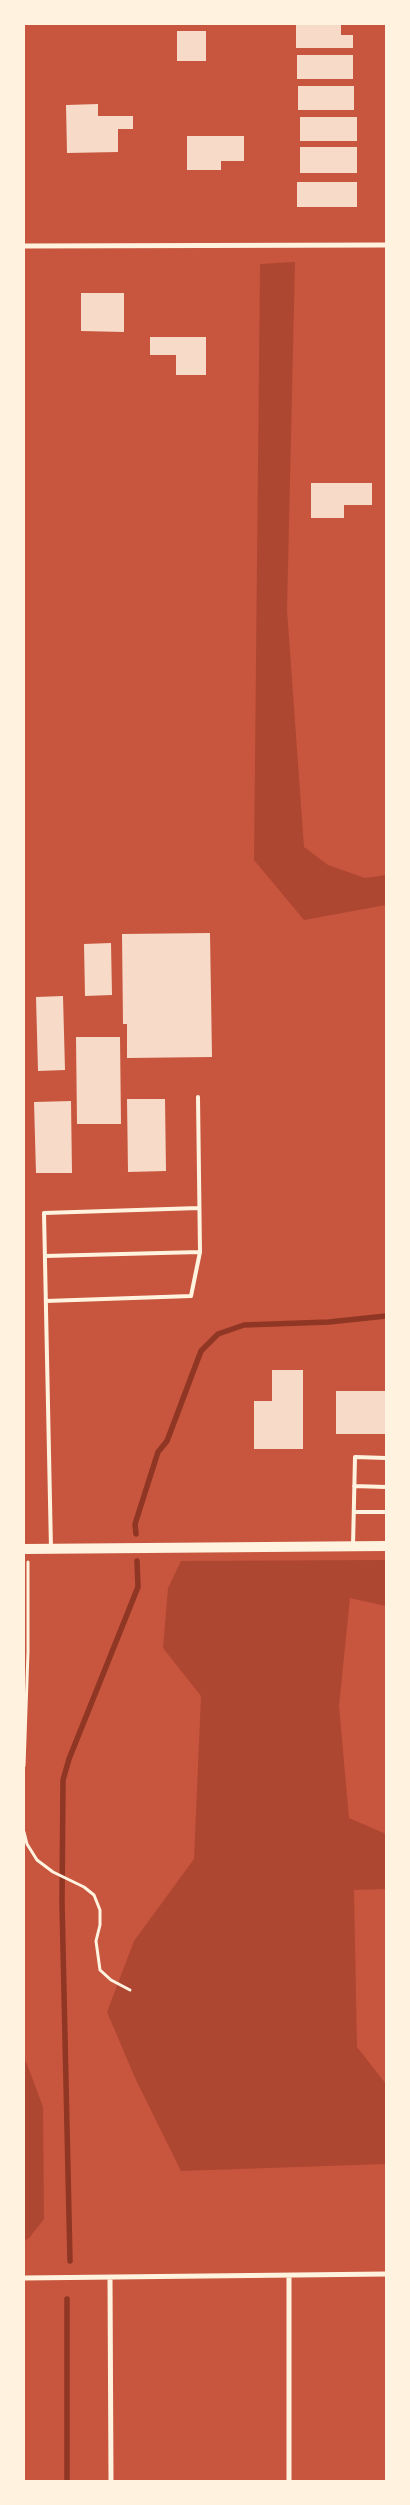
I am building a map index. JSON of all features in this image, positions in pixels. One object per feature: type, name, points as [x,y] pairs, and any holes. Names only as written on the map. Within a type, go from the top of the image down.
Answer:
[{"type":"main road","points":[[26,1549],[386,1546]]},
{"type":"street","points":[[24,246],[386,245]]},
{"type":"street","points":[[24,2278],[386,2274]]},
{"type":"street","points":[[289,2276],[289,2481]]},
{"type":"street","points":[[110,2278],[111,2481]]},
{"type":"lane","points":[[46,1301],[191,1296],[200,1252],[198,1097]]},
{"type":"lane","points":[[51,1549],[44,1213],[199,1208]]},
{"type":"lane","points":[[45,1256],[200,1252]]},
{"type":"lane","points":[[353,1546],[355,1457],[386,1458]]},
{"type":"lane","points":[[354,1486],[386,1487]]},
{"type":"lane","points":[[354,1512],[386,1512]]},
{"type":"path","points":[[24,1766],[28,1652],[26,1549]]},
{"type":"path","points":[[24,1832],[27,1844],[37,1860],[53,1872],[84,1887],[94,1895],[100,1910],[100,1925],[96,1941],[100,1970],[111,1980],[130,1990]]},
{"type":"shaded area","points":[[295,262],[287,610],[304,847],[328,865],[365,878],[386,875],[386,905],[304,920],[254,860],[260,264]]},
{"type":"shaded area","points":[[386,1560],[386,1606],[350,1598],[339,1706],[349,1818],[386,1834],[386,1889],[354,1890],[357,2047],[386,2084],[386,2164],[181,2171],[136,2080],[107,2012],[134,1941],[194,1859],[201,1696],[163,1648],[168,1588],[181,1561]]},
{"type":"shaded area","points":[[24,2060],[43,2107],[44,2219],[29,2238],[24,2241]]},
{"type":"building","points":[[296,24],[341,24],[341,35],[353,35],[353,48],[296,48]]},
{"type":"building","points":[[177,31],[206,31],[206,61],[177,61]]},
{"type":"building","points":[[297,55],[353,55],[353,79],[297,79]]},
{"type":"building","points":[[298,86],[354,86],[354,110],[298,110]]},
{"type":"building","points":[[98,104],[98,116],[133,116],[133,129],[118,129],[118,152],[67,153],[66,105]]},
{"type":"building","points":[[300,117],[357,117],[357,141],[300,141]]},
{"type":"building","points":[[187,136],[244,136],[244,161],[221,161],[221,170],[187,170]]},
{"type":"building","points":[[300,147],[357,147],[357,173],[300,173]]},
{"type":"building","points":[[297,182],[357,182],[357,207],[297,207]]},
{"type":"building","points":[[81,293],[124,293],[124,332],[81,331]]},
{"type":"building","points":[[150,337],[206,337],[206,375],[176,375],[176,355],[150,355]]},
{"type":"building","points":[[311,483],[372,483],[372,505],[344,505],[344,518],[311,518]]},
{"type":"building","points":[[210,933],[212,1057],[127,1058],[127,1024],[123,1024],[122,934]]},
{"type":"building","points":[[111,943],[112,995],[85,996],[84,944]]},
{"type":"building","points":[[63,996],[65,1070],[38,1071],[36,997]]},
{"type":"building","points":[[76,1037],[120,1037],[121,1124],[77,1124]]},
{"type":"building","points":[[127,1099],[165,1099],[166,1171],[128,1172]]},
{"type":"building","points":[[71,1101],[72,1173],[36,1173],[34,1102]]},
{"type":"building","points":[[272,1370],[303,1370],[303,1449],[254,1449],[254,1401],[272,1401]]},
{"type":"building","points":[[336,1391],[386,1391],[386,1434],[336,1434]]},
{"type":"waterway","points":[[136,1534],[135,1524],[158,1452],[167,1441],[201,1351],[218,1334],[244,1325],[329,1322],[386,1316]]},
{"type":"waterway","points":[[70,2261],[62,1903],[63,1780],[69,1759],[138,1587],[137,1561]]},
{"type":"waterway","points":[[67,2299],[67,2481]]}]
